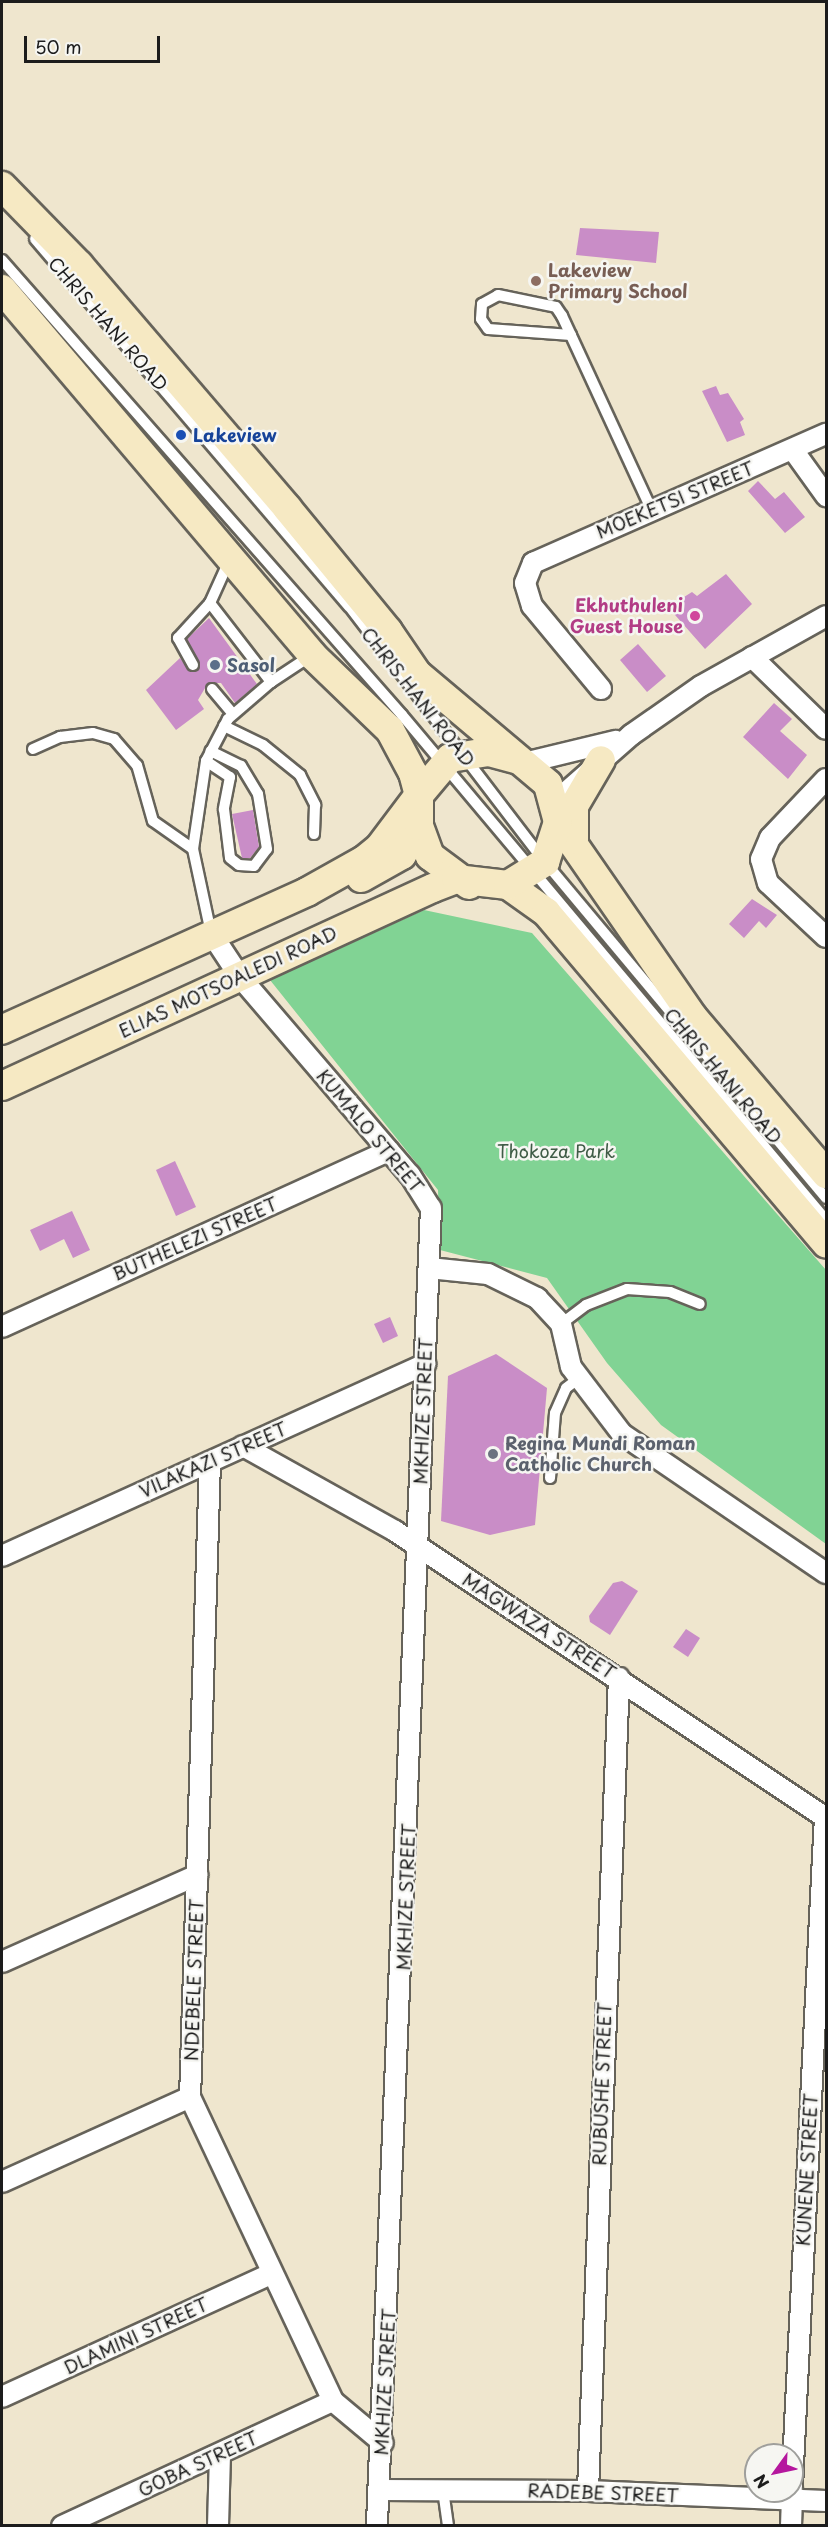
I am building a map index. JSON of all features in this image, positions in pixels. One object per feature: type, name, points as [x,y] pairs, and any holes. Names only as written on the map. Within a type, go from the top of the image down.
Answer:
[{"type":"main road","name":"CHRIS HANI ROAD","points":[[2,186],[79,265],[287,508],[416,672],[465,756]]},
{"type":"main road","points":[[2,289],[312,655],[390,730],[414,773],[419,795],[419,826],[430,856],[456,879],[531,915],[572,944]]},
{"type":"main road","points":[[416,672],[548,784],[557,811],[540,867],[508,885],[456,879]]},
{"type":"main road","points":[[2,1030],[211,933],[306,892],[379,848],[419,795],[465,756],[524,763]]},
{"type":"main road","points":[[575,846],[574,806],[601,760]]},
{"type":"main road","name":"CHRIS HANI ROAD","points":[[557,811],[575,846],[693,1017],[826,1174]]},
{"type":"main road","points":[[306,892],[375,873],[407,850],[419,826]]},
{"type":"main road","name":"ELIAS MOTSOALEDI ROAD","points":[[2,1086],[456,879]]},
{"type":"main road","name":"CHRIS HANI ROAD","points":[[508,885],[546,912],[826,1243]]},
{"type":"street","name":"MOEKETSI STREET","points":[[601,688],[532,606],[525,593],[526,570],[539,558],[826,434]]},
{"type":"street","points":[[793,450],[826,496]]},
{"type":"street","points":[[557,811],[601,760],[632,735],[752,657],[826,616]]},
{"type":"street","points":[[752,657],[826,729]]},
{"type":"street","points":[[524,763],[597,748],[632,735]]},
{"type":"street","points":[[826,779],[770,838],[761,859],[768,883],[826,937]]},
{"type":"street","name":"KUMALO STREET","points":[[211,933],[240,977],[389,1151],[430,1208],[429,1268]]},
{"type":"street","name":"BUTHELEZI STREET","points":[[2,1327],[389,1151]]},
{"type":"street","points":[[429,1268],[512,1282],[551,1309],[561,1324],[578,1379],[634,1445],[826,1574]]},
{"type":"street","name":"MKHIZE STREET","points":[[377,2526],[383,2443],[429,1268]]},
{"type":"street","name":"VILAKAZI STREET","points":[[2,1556],[425,1364]]},
{"type":"street","name":"MAGWAZA STREET","points":[[243,1446],[417,1547],[619,1678],[826,1817]]},
{"type":"street","name":"NDEBELE STREET","points":[[210,1462],[190,2097],[271,2274],[333,2401],[383,2443]]},
{"type":"street","name":"RUBUSHE STREET","points":[[588,2491],[619,1678]]},
{"type":"street","name":"KUNENE STREET","points":[[794,2443],[826,1817]]},
{"type":"street","points":[[2,1962],[197,1875]]},
{"type":"street","points":[[2,2182],[190,2097]]},
{"type":"street","name":"DLAMINI STREET","points":[[2,2397],[271,2274]]},
{"type":"street","name":"GOBA STREET","points":[[62,2526],[333,2401]]},
{"type":"street","points":[[218,2526],[220,2454]]},
{"type":"street","name":"RADEBE STREET","points":[[379,2490],[744,2492]]},
{"type":"street","name":"RADEBE STREET","points":[[804,2495],[826,2501]]},
{"type":"street","name":"KUNENE STREET","points":[[791,2526],[792,2503]]},
{"type":"lane","name":"CHRIS HANI ROAD","points":[[2,204],[349,606],[465,756],[540,867],[826,1220]]},
{"type":"lane","name":"CHRIS HANI ROAD","points":[[2,260],[465,756],[540,867],[826,1198]]},
{"type":"lane","points":[[571,335],[488,329],[481,319],[482,304],[498,295],[549,303],[571,335],[651,509]]},
{"type":"lane","points":[[193,665],[178,638],[210,603],[230,559]]},
{"type":"lane","points":[[210,603],[271,682]]},
{"type":"lane","points":[[211,933],[193,849],[208,756],[232,713],[271,682],[312,655]]},
{"type":"lane","points":[[212,689],[232,713]]},
{"type":"lane","points":[[224,726],[263,745],[300,775],[315,805],[314,834]]},
{"type":"lane","points":[[33,749],[60,737],[93,733],[114,739],[137,765],[153,821],[193,849]]},
{"type":"lane","points":[[208,756],[241,766],[258,794],[267,849],[254,866],[238,865],[230,858],[224,809],[230,777],[208,756]]},
{"type":"lane","points":[[561,1324],[586,1305],[627,1289],[670,1292],[700,1304]]},
{"type":"lane","points":[[550,1478],[555,1413],[566,1388],[578,1379]]},
{"type":"lane","points":[[443,2490],[448,2526]]},
{"type":"green space","name":"Thokoza Park","points":[[424,910],[532,933],[826,1270],[826,1544],[661,1425],[607,1363],[547,1278],[440,1250],[438,1190],[270,980]]},
{"type":"building","points":[[580,228],[659,232],[656,263],[576,255]]},
{"type":"building","points":[[716,386],[720,395],[728,393],[744,419],[740,422],[745,435],[727,442],[702,391]]},
{"type":"building","points":[[758,481],[775,499],[784,492],[805,517],[785,533],[748,491]]},
{"type":"building","points":[[726,574],[752,604],[705,649],[668,607],[692,592],[697,596]]},
{"type":"building","points":[[209,618],[257,684],[235,703],[221,683],[208,683],[198,700],[204,709],[176,730],[146,690],[180,658],[189,671],[199,669],[187,639]]},
{"type":"building","points":[[638,644],[666,676],[647,692],[620,660]]},
{"type":"building","points":[[774,703],[792,719],[780,731],[807,755],[788,779],[743,737]]},
{"type":"building","points":[[253,810],[259,847],[250,858],[242,858],[232,814]]},
{"type":"building","points":[[752,899],[777,915],[766,928],[759,921],[744,938],[729,924]]},
{"type":"building","points":[[175,1161],[196,1207],[176,1216],[156,1170]]},
{"type":"building","points":[[72,1211],[90,1250],[73,1258],[64,1239],[40,1251],[30,1230]]},
{"type":"building","points":[[390,1317],[398,1336],[383,1343],[374,1324]]},
{"type":"building","name":"Regina Mundi Roman Catholic Church","points":[[496,1354],[547,1388],[535,1525],[490,1535],[441,1521],[448,1376]]},
{"type":"building","points":[[622,1581],[638,1591],[610,1635],[590,1622],[589,1616],[613,1583]]},
{"type":"building","points":[[686,1629],[700,1638],[688,1657],[673,1647]]},
{"type":"place","name":"Lakeview Primary School","points":[[536,281]]},
{"type":"place","name":"Lakeview","points":[[181,435]]},
{"type":"place","name":"Ekhuthuleni Guest House","points":[[695,616]]},
{"type":"place","name":"Sasol","points":[[215,665]]},
{"type":"place","name":"Regina Mundi Roman Catholic Church","points":[[493,1454]]}]
